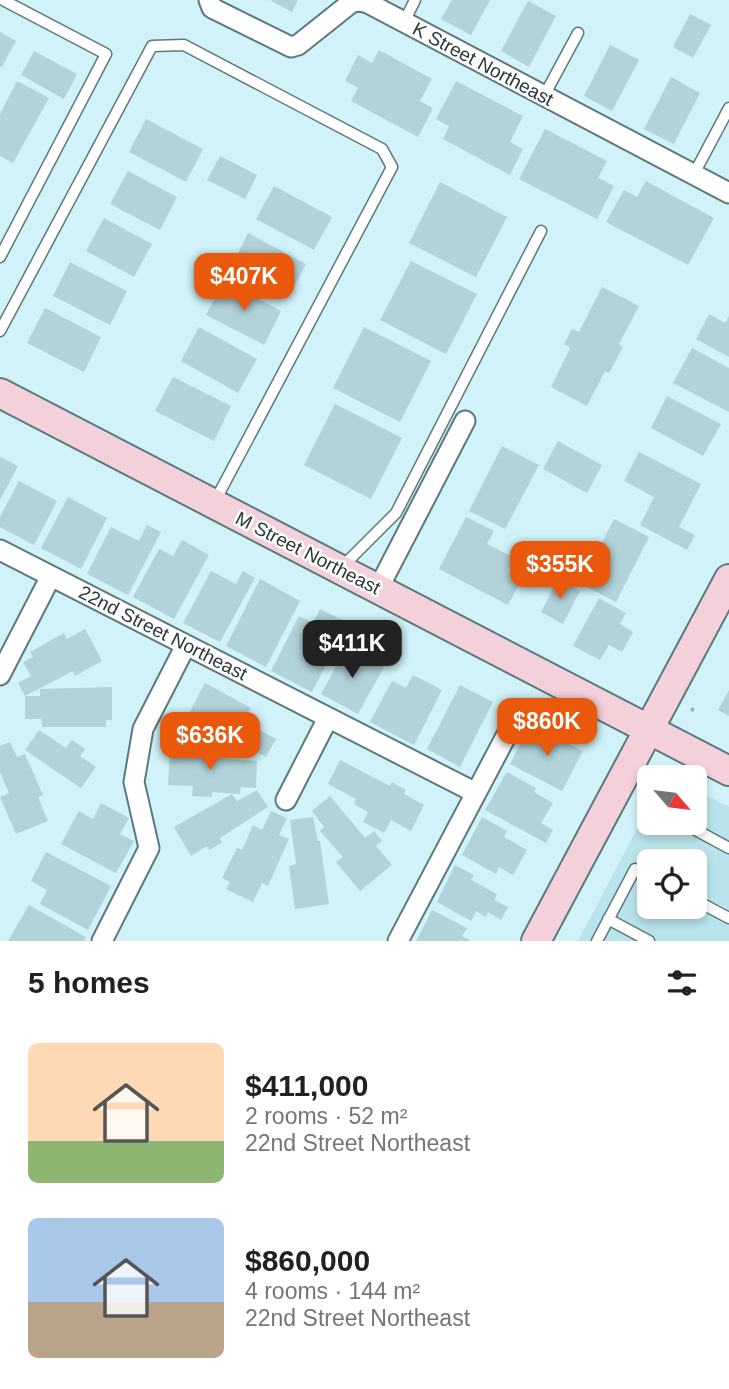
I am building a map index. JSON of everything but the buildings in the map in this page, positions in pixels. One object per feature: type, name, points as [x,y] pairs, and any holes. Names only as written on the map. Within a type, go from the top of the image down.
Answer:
[{"type":"street","name":"K Street Northeast","points":[[209,0],[212,8],[291,47],[298,45],[352,2],[368,3],[729,193]]},
{"type":"street","name":"M Street Northeast","points":[[0,393],[729,771]]},
{"type":"street","points":[[378,589],[465,421]]},
{"type":"street","name":"22nd Street Northeast","points":[[0,550],[476,793]]},
{"type":"street","points":[[0,675],[51,576]]},
{"type":"street","points":[[536,941],[729,579]]},
{"type":"street","points":[[102,941],[149,848],[134,782],[136,769],[144,729],[186,645]]},
{"type":"street","points":[[286,800],[328,718]]},
{"type":"street","points":[[398,941],[514,721]]},
{"type":"lane","points":[[0,257],[106,54],[3,0]]},
{"type":"lane","points":[[404,22],[415,0]]},
{"type":"lane","points":[[544,96],[578,33]]},
{"type":"lane","points":[[0,331],[152,46],[184,45],[382,149],[391,167],[214,504]]},
{"type":"lane","points":[[694,174],[729,108]]},
{"type":"lane","points":[[340,570],[396,513],[541,231]]},
{"type":"lane","points":[[705,835],[729,848]]},
{"type":"lane","points":[[597,941],[635,869],[637,870]]},
{"type":"lane","points":[[707,906],[729,918]]},
{"type":"lane","points":[[608,919],[649,941]]},
{"type":"shaded area","points":[[707,796],[729,807],[729,941],[578,941],[637,829],[637,835],[707,835]]}]
